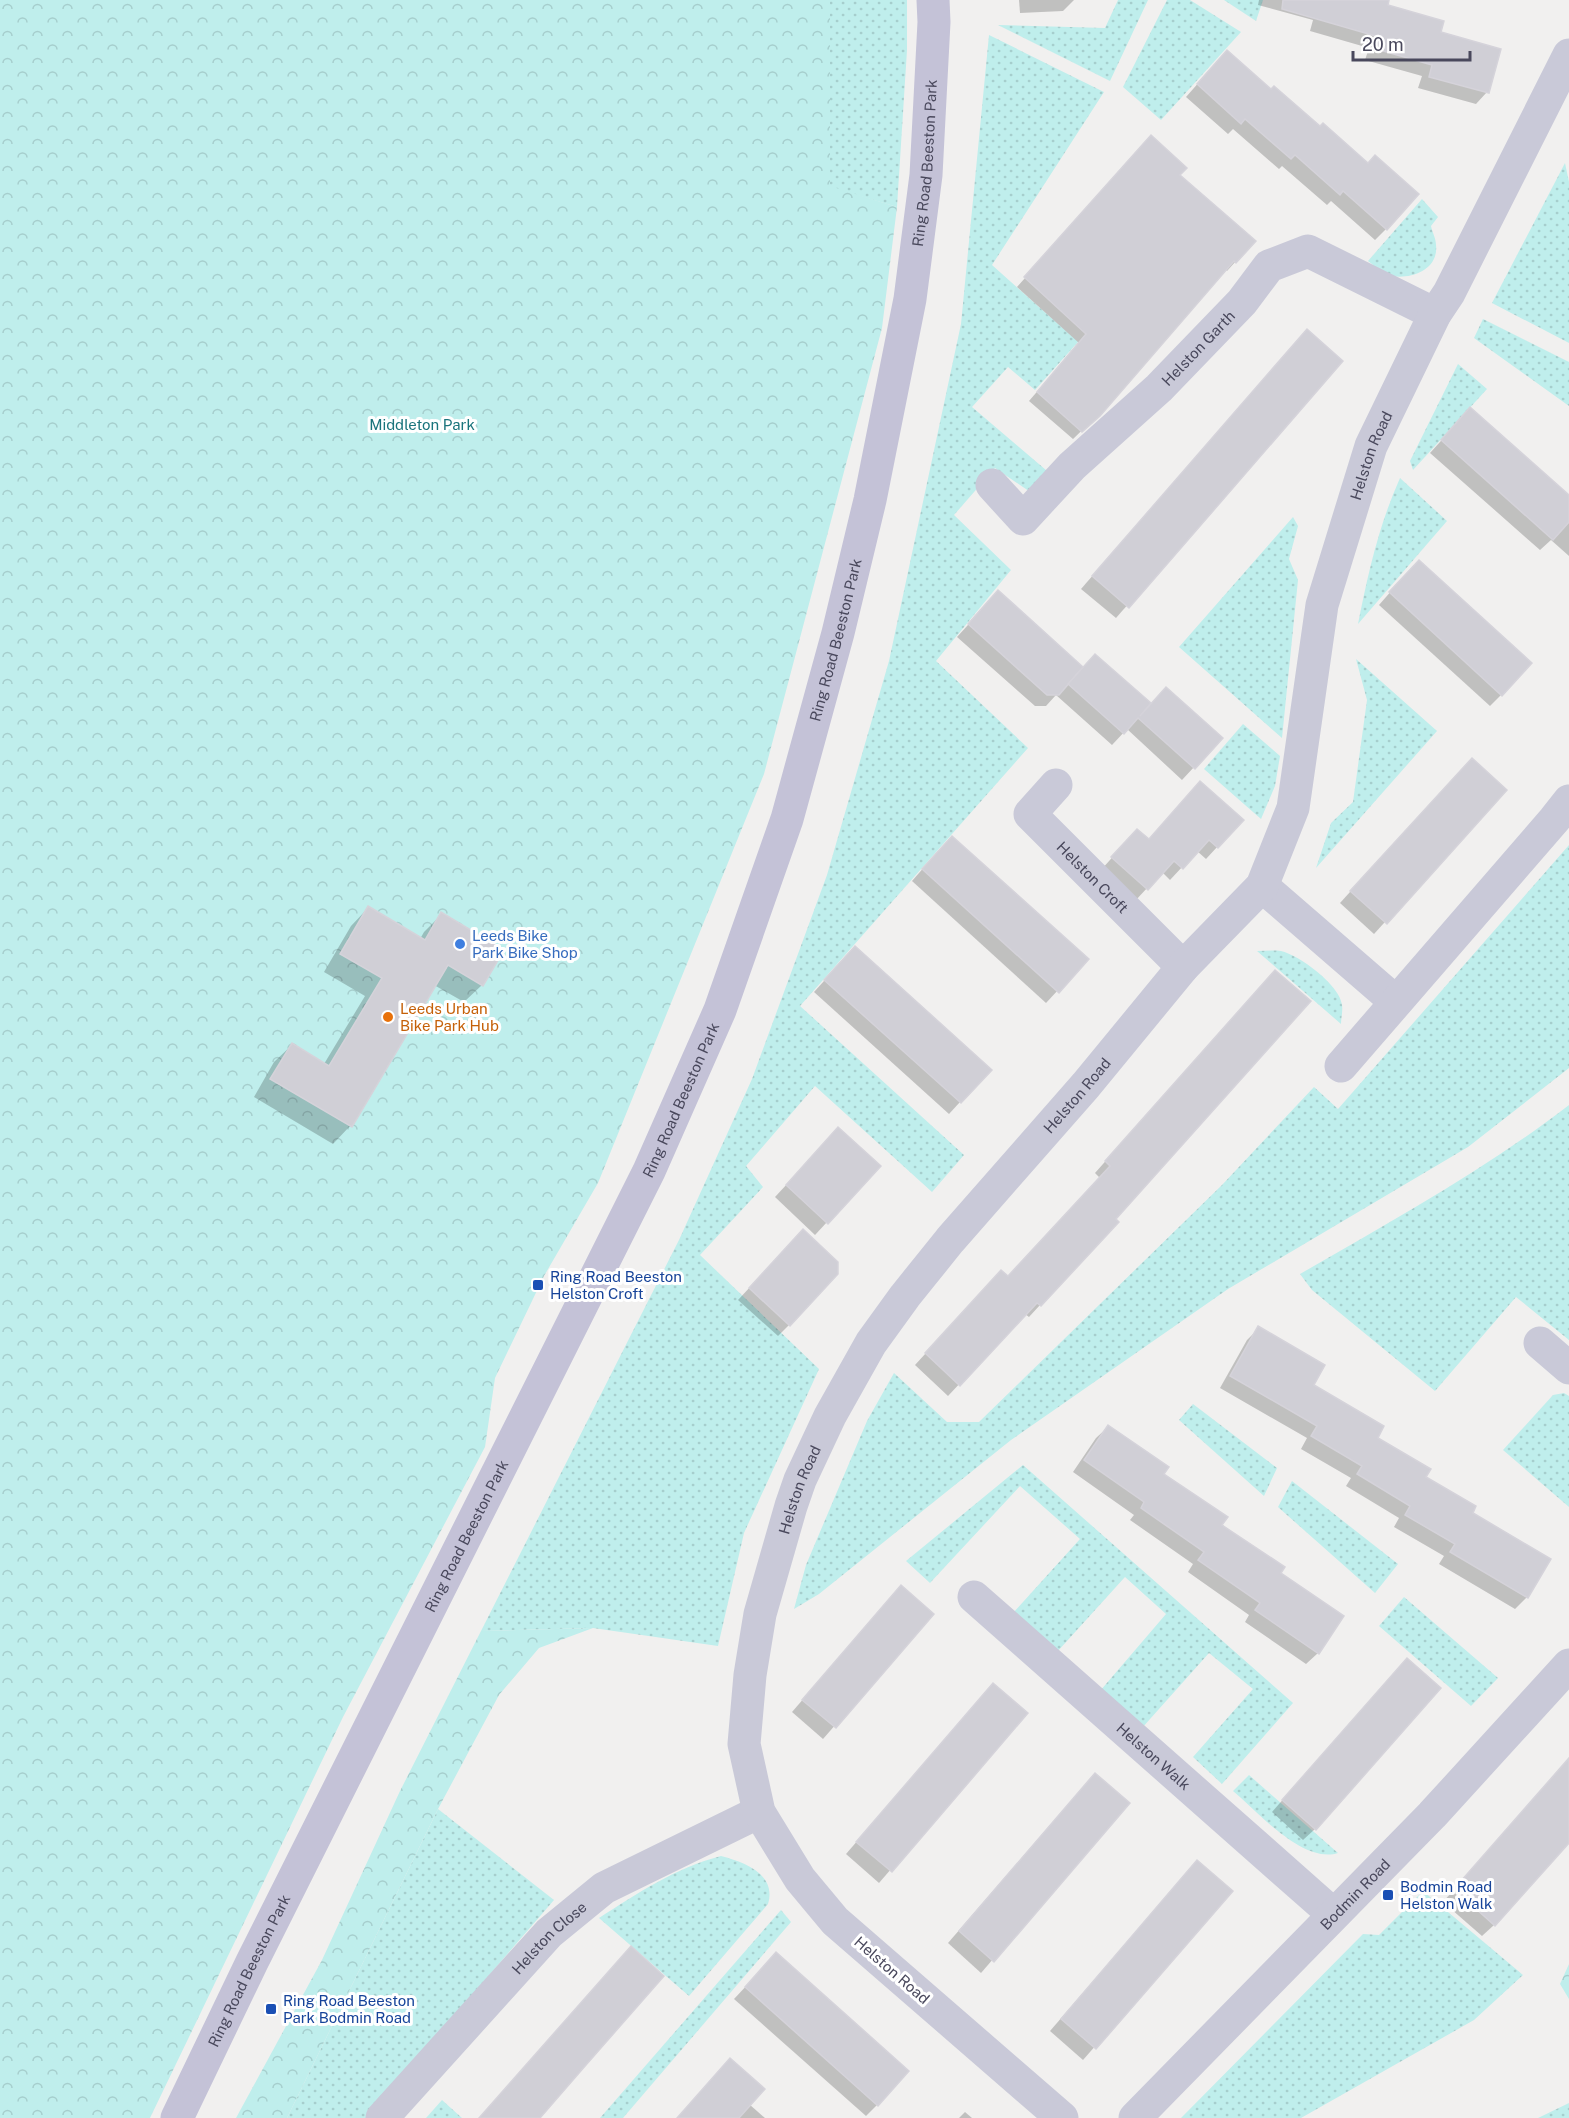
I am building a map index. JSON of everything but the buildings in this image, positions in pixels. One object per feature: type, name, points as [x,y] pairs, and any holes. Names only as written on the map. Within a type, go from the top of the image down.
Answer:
[{"type":"street","name":"Ring Road Beeston Park","points":[[177,2118],[263,1940],[650,1171],[724,998],[787,819],[832,655],[870,500],[910,299],[926,175],[934,22],[933,0]]},
{"type":"street","name":"Helston Road","points":[[1062,2118],[836,1921],[800,1879],[759,1812],[744,1744],[750,1675],[759,1614],[791,1506],[830,1416],[871,1343],[950,1240],[1086,1085],[1184,968],[1262,886],[1293,807],[1322,605],[1371,446],[1435,314],[1449,292],[1569,55]]},
{"type":"street","name":"Helston Garth","points":[[992,485],[1023,519],[1072,466],[1159,388],[1242,302],[1269,266],[1308,251],[1435,314]]},
{"type":"street","name":"Helston Croft","points":[[1056,785],[1030,814],[1184,968]]},
{"type":"street","points":[[1341,1066],[1569,801]]},
{"type":"street","points":[[1262,886],[1396,1002]]},
{"type":"street","points":[[1540,1343],[1569,1368]]},
{"type":"street","name":"Helston Walk","points":[[974,1597],[1333,1914]]},
{"type":"street","name":"Bodmin Road","points":[[1136,2118],[1432,1815],[1569,1665]]},
{"type":"street","name":"Helston Close","points":[[382,2118],[549,1934],[604,1888],[759,1812]]},
{"type":"green space","name":"Middleton Park","points":[[0,0],[830,0],[830,186],[897,207],[882,328],[764,774],[598,1183],[544,1276],[495,1378],[485,1447],[343,1717],[150,2118],[0,2118]]},
{"type":"green space","points":[[830,0],[907,0],[907,50],[897,207],[830,187]]},
{"type":"green space","points":[[1118,0],[1148,0],[1110,81],[998,25],[1105,28]]},
{"type":"green space","points":[[1167,0],[1190,0],[1241,32],[1161,120],[1123,87]]},
{"type":"green space","points":[[1224,0],[1263,0],[1256,21]]},
{"type":"green space","points":[[989,35],[1104,92],[992,265],[1078,342],[1035,390],[1008,367],[972,407],[1060,482],[1042,500],[995,468],[954,515],[1011,570],[936,661],[1028,748],[800,1006],[964,1155],[932,1192],[815,1086],[746,1166],[763,1187],[700,1255],[819,1369],[744,1533],[718,1646],[593,1628],[481,1631],[679,1240],[752,1079],[827,875],[889,661],[961,324]]},
{"type":"green space","points":[[1565,163],[1569,182],[1569,343],[1492,303]]},
{"type":"green space","points":[[1422,199],[1438,217],[1431,226],[1436,245],[1433,262],[1421,272],[1413,275],[1384,274],[1368,261]]},
{"type":"green space","points":[[1483,319],[1569,362],[1569,406],[1474,338]]},
{"type":"green space","points":[[1458,364],[1487,389],[1413,470],[1410,461]]},
{"type":"green space","points":[[1400,478],[1447,521],[1358,624],[1375,550]]},
{"type":"green space","points":[[1293,517],[1298,526],[1289,559],[1298,580],[1282,738],[1179,647]]},
{"type":"green space","points":[[1356,659],[1437,731],[1316,868],[1331,823],[1353,802],[1367,700]]},
{"type":"green space","points":[[1243,724],[1280,756],[1275,786],[1261,819],[1204,769]]},
{"type":"green space","points":[[1569,845],[1569,1068],[1468,1147],[1228,1289],[1011,1440],[819,1594],[794,1609],[806,1565],[867,1421],[894,1373],[947,1422],[979,1422],[1222,1185],[1314,1087],[1338,1109]]},
{"type":"green space","points":[[1257,951],[1281,951],[1298,958],[1318,972],[1340,997],[1341,1024]]},
{"type":"green space","points":[[1569,1105],[1569,1340],[1516,1297],[1435,1391],[1312,1290],[1300,1274],[1471,1173]]},
{"type":"green space","points":[[1564,1393],[1569,1396],[1569,1507],[1503,1450],[1553,1395]]},
{"type":"green space","points":[[1193,1404],[1277,1468],[1264,1496],[1179,1420]]},
{"type":"green space","points":[[1023,1465],[1293,1703],[1222,1784],[1193,1757],[1253,1689],[1209,1653],[1142,1728],[1100,1691],[1166,1614],[1125,1577],[1057,1652],[1013,1613],[1080,1539],[1020,1486],[930,1583],[906,1561]]},
{"type":"green space","points":[[1292,1481],[1398,1564],[1375,1593],[1278,1507]]},
{"type":"green space","points":[[1404,1597],[1498,1678],[1471,1706],[1379,1626]]},
{"type":"green space","points":[[593,1628],[539,1648],[499,1695],[438,1809],[287,2118],[236,2118],[322,1960],[400,1791],[481,1631]]},
{"type":"green space","points":[[1249,1775],[1338,1853],[1324,1854],[1310,1851],[1296,1844],[1268,1823],[1233,1791]]},
{"type":"green space","points":[[438,1809],[554,1900],[366,2118],[287,2118]]},
{"type":"green space","points":[[721,1856],[748,1866],[763,1877],[770,1894],[768,1904],[689,1996],[599,1918],[672,1874]]},
{"type":"green space","points":[[1423,1891],[1523,1975],[1474,2020],[1301,2118],[1181,2118],[1363,1934],[1379,1935]]},
{"type":"green space","points":[[781,1910],[791,1922],[623,2118],[600,2118]]},
{"type":"green space","points":[[1569,1964],[1569,1999],[1560,1984]]},
{"type":"green space","points":[[442,2100],[462,2118],[426,2118]]},
{"type":"green space","points":[[1569,2103],[1569,2118],[1538,2118]]},
{"type":"place","name":"Leeds Bike Park Bike Shop","points":[[460,944]]},
{"type":"place","name":"Leeds Urban Bike Park Hub","points":[[388,1017]]},
{"type":"place","name":"Ring Road Beeston Helston Croft","points":[[538,1285]]},
{"type":"place","name":"Bodmin Road Helston Walk","points":[[1388,1895]]},
{"type":"place","name":"Ring Road Beeston Park Bodmin Road","points":[[271,2009]]}]
